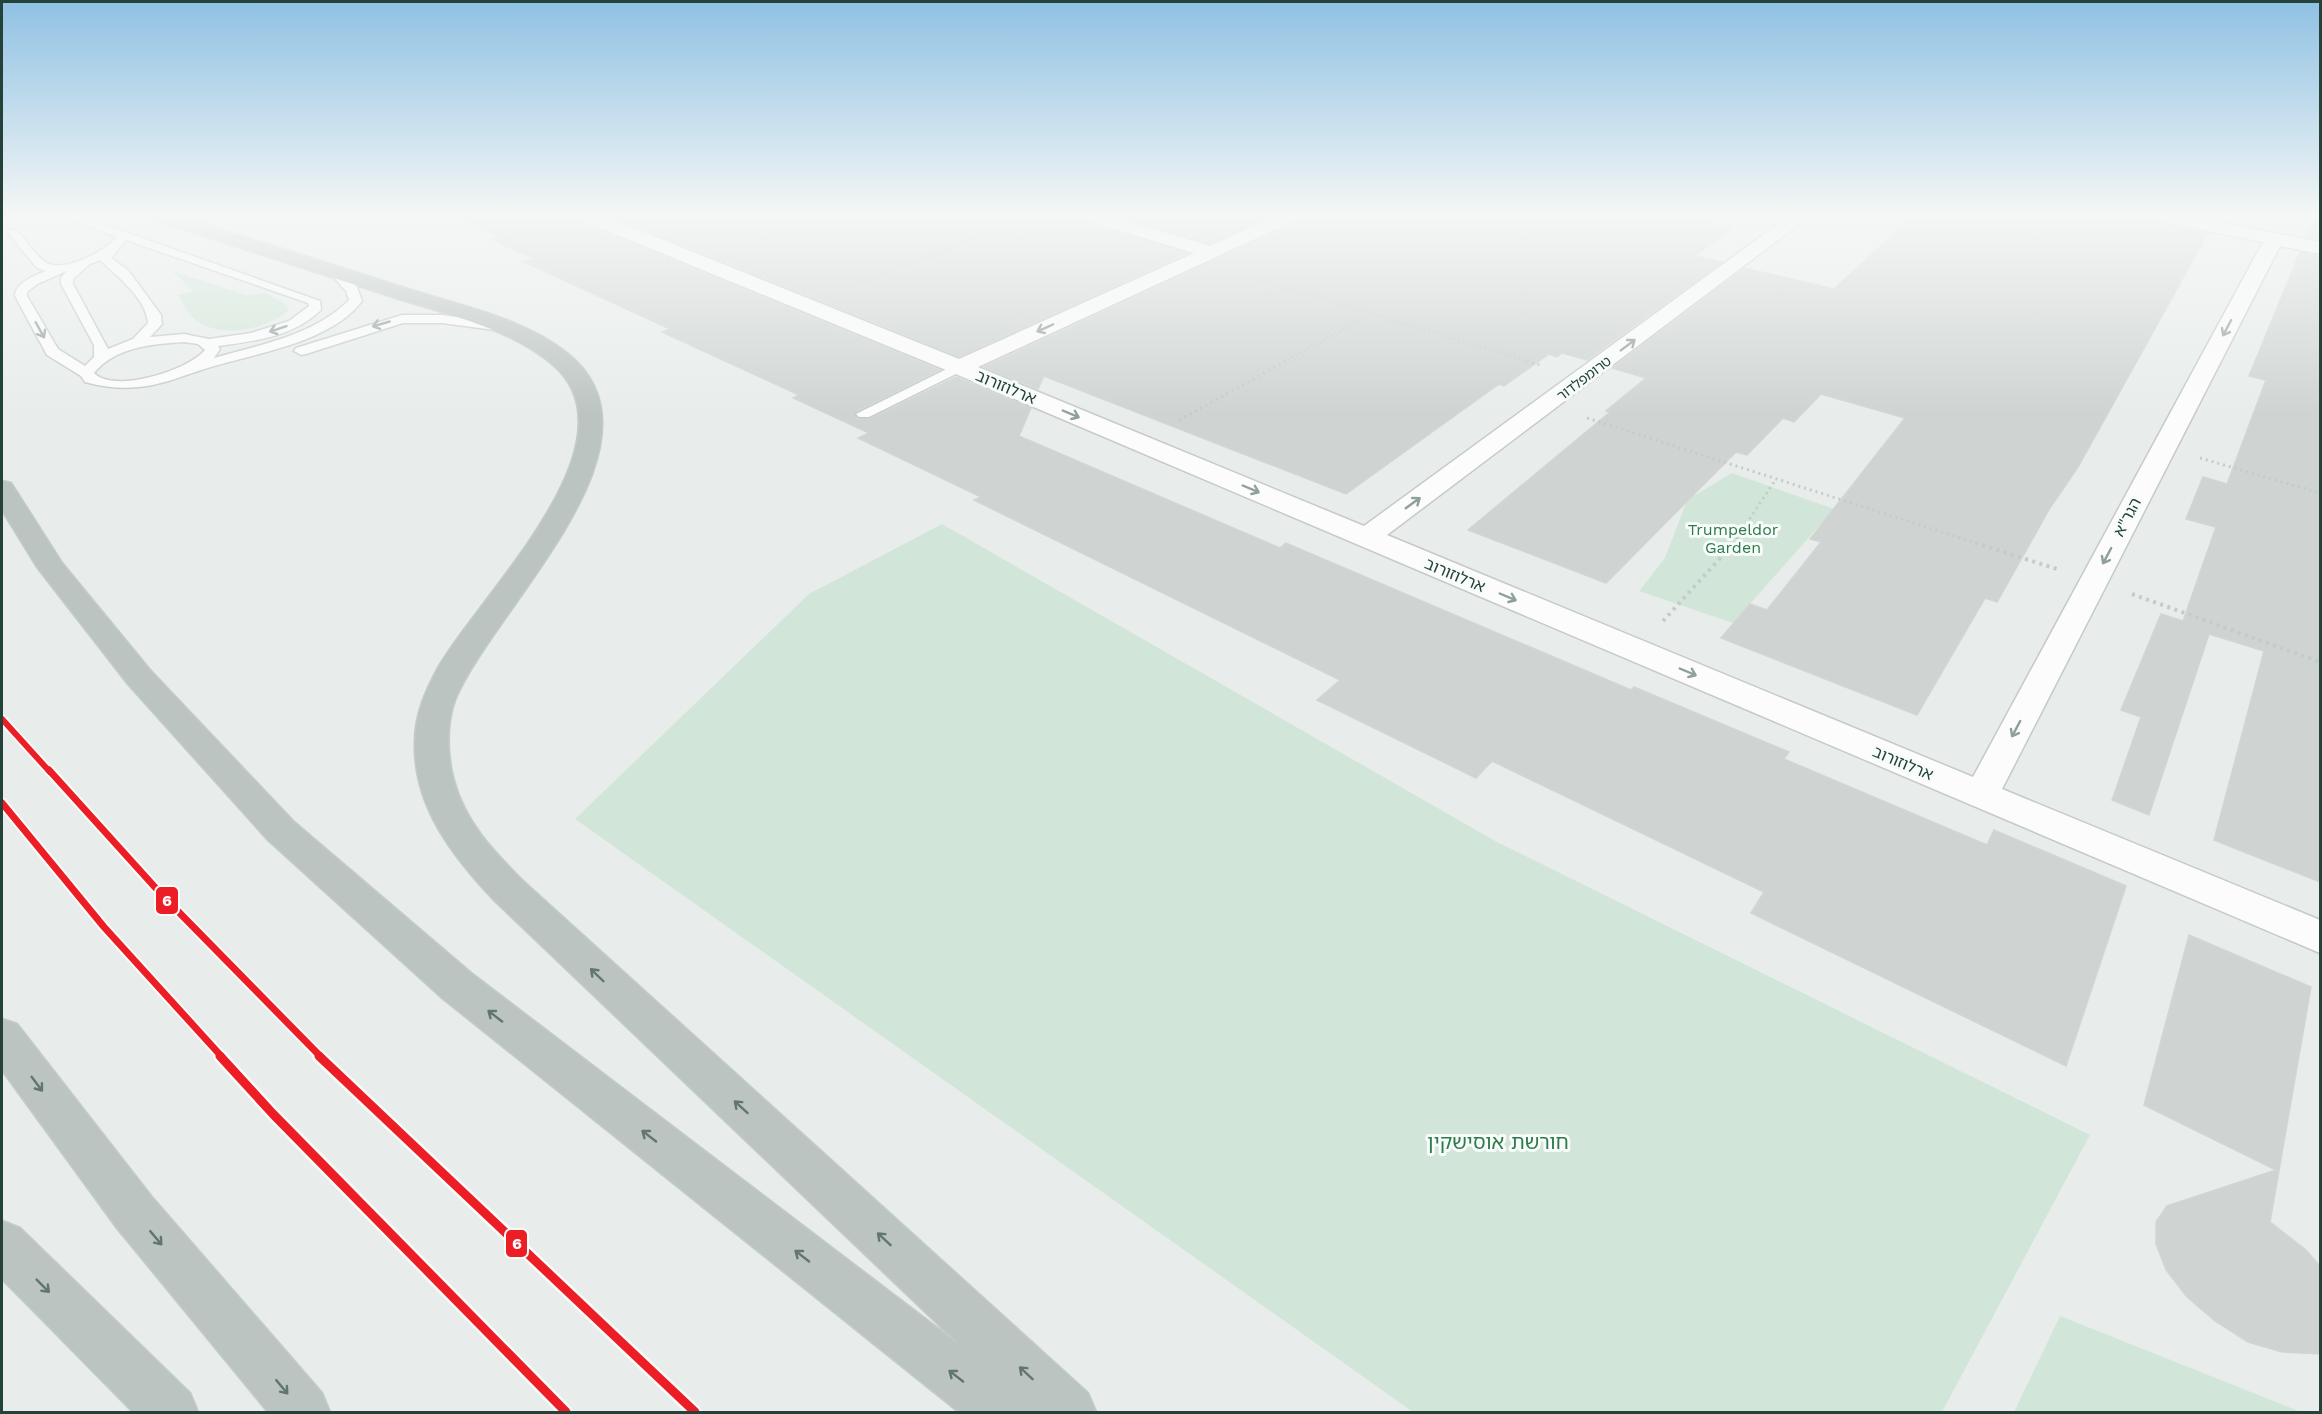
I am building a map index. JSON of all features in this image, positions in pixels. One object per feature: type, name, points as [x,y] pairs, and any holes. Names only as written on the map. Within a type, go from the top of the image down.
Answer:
[{"type":"highway","points":[[369,282],[502,327],[557,356],[577,376],[590,401],[592,426],[588,458],[574,493],[545,539],[462,653],[438,702],[432,739],[436,780],[444,808],[465,842],[501,881],[641,1017],[800,1160],[1069,1413]]},
{"type":"highway","points":[[2,489],[51,567],[139,677],[281,831],[456,985],[1002,1413]]},
{"type":"highway","points":[[2,1037],[134,1212],[303,1413]]},
{"type":"highway","points":[[2,1245],[171,1413]]},
{"type":"street","name":"ארלוזורוב","points":[[750,282],[1139,442],[2320,937]]},
{"type":"street","points":[[958,367],[1146,282]]},
{"type":"street","name":"טרומפלדור","points":[[1366,538],[1713,282]]},
{"type":"street","name":"הגר\"א","points":[[1981,795],[2251,282]]},
{"type":"lane","points":[[32,282],[21,291],[21,296],[52,352],[87,373],[90,379],[117,385],[158,380],[296,336],[342,316],[356,301],[352,290],[344,282]]},
{"type":"lane","points":[[66,282],[101,345],[101,358]]},
{"type":"lane","points":[[87,373],[101,358],[138,342],[155,324],[154,315],[130,282]]},
{"type":"lane","points":[[117,351],[170,339],[209,343],[270,332],[289,326],[316,307],[314,301],[259,282]]},
{"type":"lane","points":[[301,351],[402,319],[442,319],[502,327]]},
{"type":"lane","points":[[185,371],[209,357],[213,349],[209,343]]},
{"type":"lane","points":[[864,414],[958,367]]},
{"type":"path","points":[[804,304],[861,282]]},
{"type":"path","points":[[1278,282],[1371,314],[1584,379]]},
{"type":"path","points":[[1139,442],[1371,314]]},
{"type":"path","points":[[1548,406],[2094,581],[2320,662]]},
{"type":"path","points":[[2164,448],[2320,493]]},
{"type":"path","points":[[1636,651],[1731,547],[1776,479]]},
{"type":"green space","points":[[184,282],[206,282],[246,295],[265,293],[286,304],[289,310],[280,317],[257,327],[219,330],[197,321],[186,309],[178,295],[193,291]]},
{"type":"green space","name":"Trumpeldor Garden","points":[[1732,473],[1834,509],[1733,623],[1639,591],[1665,558],[1687,500]]},
{"type":"green space","name":"חורשת אוסישקין","points":[[942,524],[1497,842],[2090,1135],[1942,1412],[1413,1412],[575,819],[809,594]]},
{"type":"green space","points":[[2060,1316],[2301,1412],[2014,1412]]},
{"type":"building","points":[[568,282],[726,282],[940,370],[855,412],[857,419],[870,419],[956,377],[1031,408],[1019,436],[1280,548],[1286,543],[1631,690],[1634,687],[1789,752],[1784,759],[1987,845],[1994,830],[2126,886],[2066,1066],[1751,913],[1764,892],[1492,761],[1476,778],[1317,700],[1340,680],[974,500],[981,497],[858,438],[869,433],[793,398],[799,395],[662,332],[670,329]]},
{"type":"building","points":[[774,282],[1124,282],[959,357]]},
{"type":"building","points":[[1168,282],[1694,282],[1587,360],[1562,353],[1557,357],[1549,354],[1504,386],[1499,384],[1346,494],[1044,376],[1038,389],[984,367]]},
{"type":"building","points":[[1726,282],[1804,282],[1834,289],[1842,282],[2181,282],[2078,467],[2050,508],[1997,602],[1985,598],[1917,715],[1721,638],[1750,604],[1767,610],[1821,542],[1810,539],[1905,418],[1821,394],[1794,422],[1783,418],[1747,455],[1736,452],[1606,583],[1468,530],[1610,412],[1606,411],[1646,378],[1612,368]]},
{"type":"building","points":[[2288,282],[2320,282],[2320,882],[2214,840],[2264,651],[2209,634],[2149,815],[2112,800],[2141,717],[2121,710],[2161,614],[2183,621],[2216,527],[2186,519],[2203,477],[2227,484],[2266,380],[2249,376]]},
{"type":"building","points":[[2189,935],[2311,987],[2270,1222],[2306,1250],[2320,1266],[2320,1354],[2282,1352],[2248,1342],[2215,1321],[2187,1297],[2166,1270],[2156,1244],[2156,1222],[2167,1206],[2276,1170],[2144,1105]]},
{"type":"transit line","name":"6","points":[[2,719],[162,895],[334,1071],[695,1412]]},
{"type":"transit line","name":"6","points":[[2,803],[104,927],[273,1114],[566,1412]]}]
